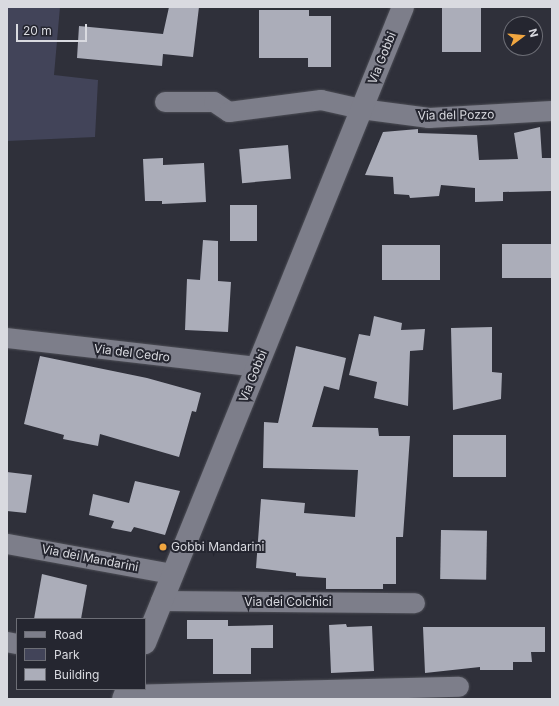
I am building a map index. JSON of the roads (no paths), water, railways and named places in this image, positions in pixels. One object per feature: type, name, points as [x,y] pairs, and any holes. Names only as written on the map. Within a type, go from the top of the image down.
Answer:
[{"type":"street","name":"Via Gobbi","points":[[146,641],[403,7]]},
{"type":"street","points":[[165,102],[214,102],[229,112],[322,100],[361,109]]},
{"type":"street","name":"Via del Pozzo","points":[[361,109],[429,118],[552,111]]},
{"type":"street","name":"Via del Cedro","points":[[7,338],[257,367]]},
{"type":"street","name":"Via dei Mandarini","points":[[7,544],[172,574]]},
{"type":"street","name":"Via dei Colchici","points":[[162,601],[415,603]]},
{"type":"street","points":[[125,694],[459,687]]},
{"type":"place","name":"Gobbi Mandarini","points":[[163,547]]}]
